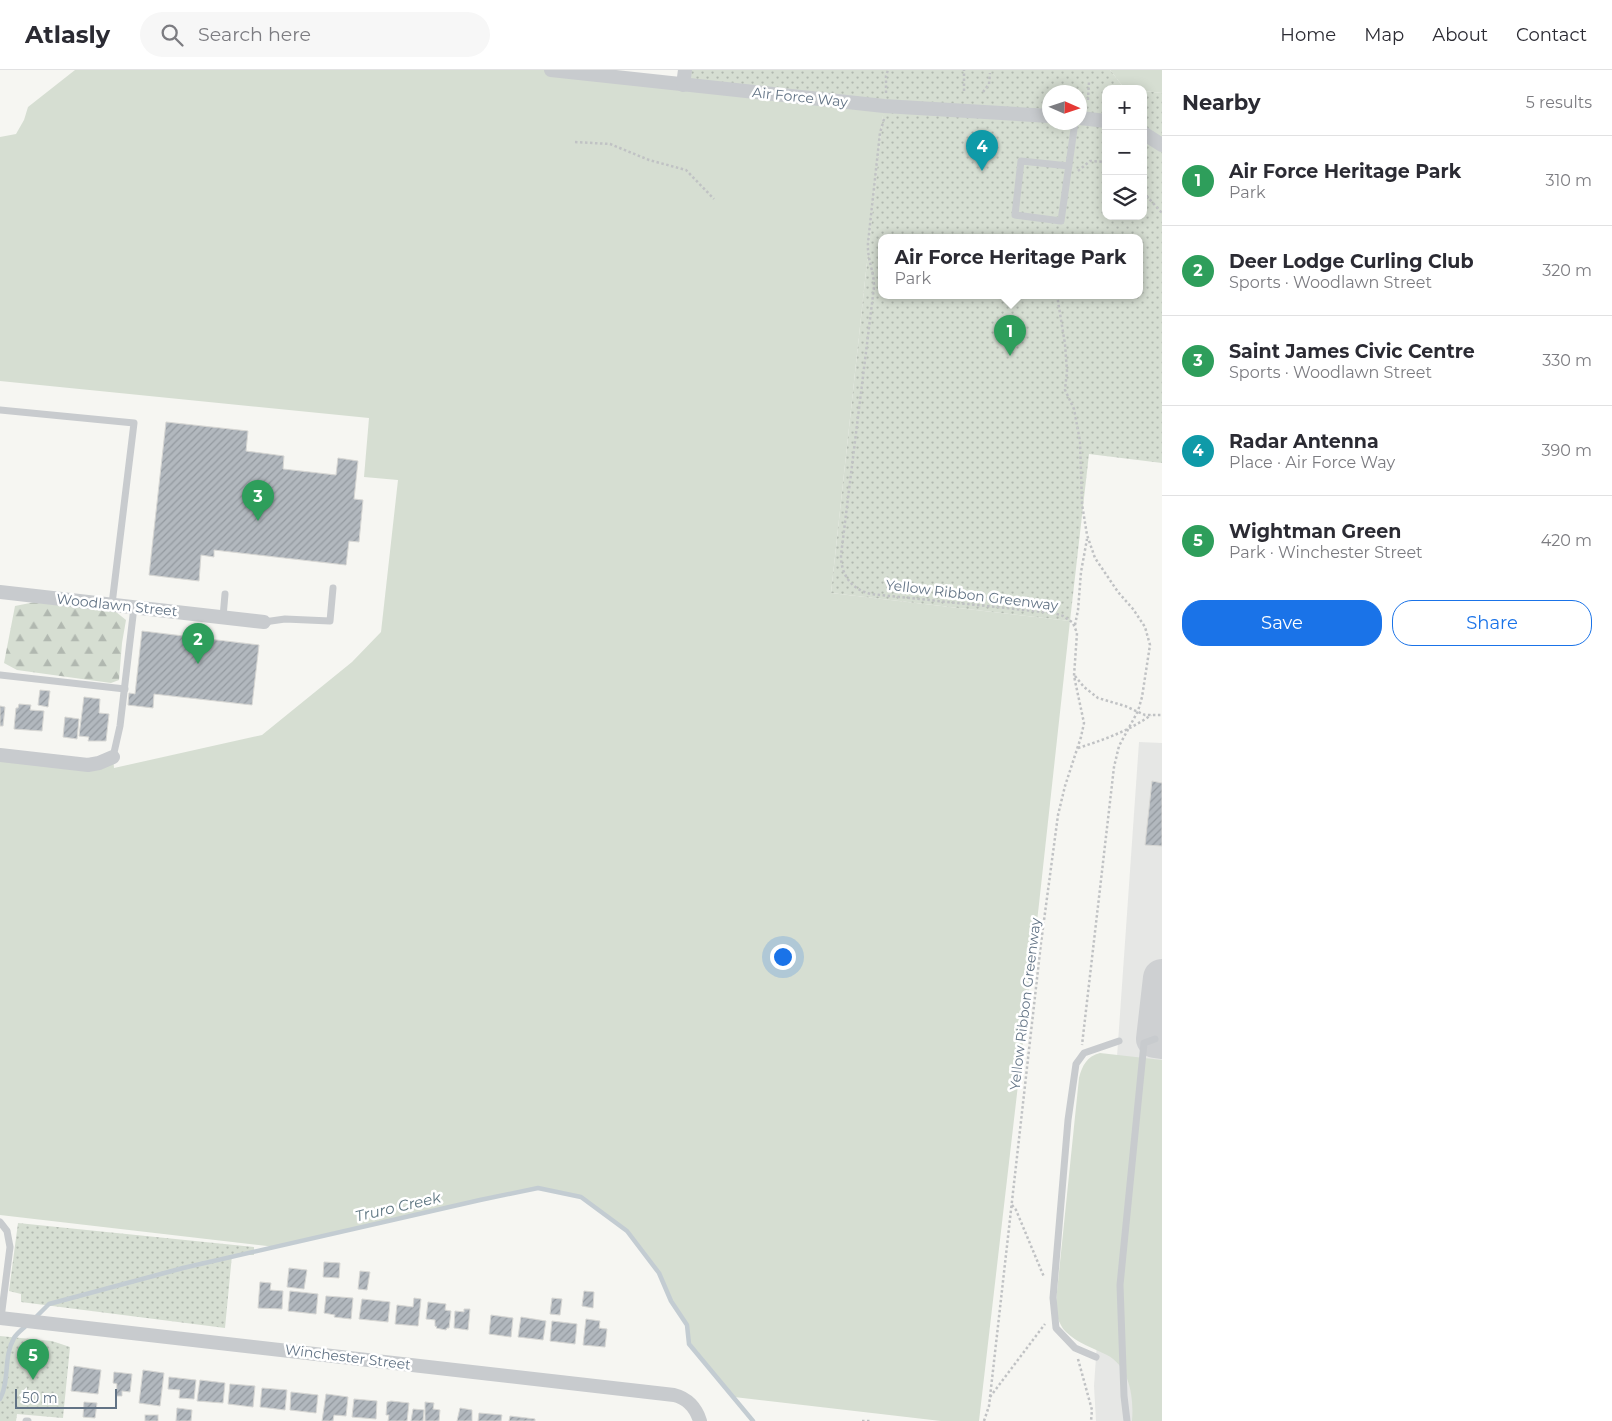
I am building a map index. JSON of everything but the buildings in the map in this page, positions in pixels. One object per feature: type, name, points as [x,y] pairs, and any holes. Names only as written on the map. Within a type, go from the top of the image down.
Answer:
[{"type":"street","name":"Air Force Way","points":[[551,70],[884,106],[1042,116]]},
{"type":"street","points":[[683,85],[685,70]]},
{"type":"street","points":[[1087,119],[1102,121]]},
{"type":"street","points":[[1147,136],[1162,145]]},
{"type":"street","name":"Woodlawn Street","points":[[0,592],[264,622]]},
{"type":"street","points":[[0,755],[88,765],[113,757]]},
{"type":"street","name":"Winchester Street","points":[[4,1318],[674,1395],[682,1398],[692,1407],[700,1421]]},
{"type":"lane","points":[[1069,166],[1021,161],[1015,215],[1061,221],[1069,166],[1074,130]]},
{"type":"lane","points":[[0,410],[134,423],[112,604]]},
{"type":"lane","points":[[264,622],[286,619],[330,621],[333,588]]},
{"type":"lane","points":[[223,617],[225,594]]},
{"type":"lane","points":[[113,757],[120,726],[134,607]]},
{"type":"lane","points":[[0,676],[125,689]]},
{"type":"lane","points":[[1127,1421],[1124,1396],[1120,1285],[1144,1043],[1155,1039]]},
{"type":"lane","points":[[1096,1357],[1075,1348],[1056,1328],[1053,1298],[1068,1120],[1076,1064],[1084,1053],[1119,1041]]},
{"type":"lane","points":[[0,1222],[7,1231],[10,1247],[4,1318]]},
{"type":"path","name":"Yellow Ribbon Greenway","points":[[888,70],[884,118],[880,133],[868,243],[868,258],[874,273],[874,286],[841,555],[843,571],[855,586],[867,592],[1058,614],[1069,620],[1074,626],[1078,642],[1074,676],[1084,723],[1058,815],[1041,943],[990,1398],[984,1421]]},
{"type":"path","points":[[964,70],[964,91]]},
{"type":"path","points":[[983,92],[988,84],[990,72]]},
{"type":"path","points":[[1088,100],[1090,81]]},
{"type":"path","points":[[575,142],[610,144],[649,160],[670,164],[686,170],[714,199]]},
{"type":"path","points":[[1078,171],[1090,161],[1102,162]]},
{"type":"path","points":[[1147,196],[1162,212]]},
{"type":"path","points":[[1058,299],[1065,344],[1067,371],[1065,390],[1074,409],[1080,440],[1082,504],[1087,537],[1095,558],[1145,627],[1150,645],[1138,711],[1119,746],[1114,767],[1092,970],[1080,1058]]},
{"type":"path","points":[[1074,626],[1078,610],[1081,572],[1087,537]]},
{"type":"path","points":[[1074,676],[1098,698],[1151,715],[1162,715]]},
{"type":"path","points":[[1078,748],[1127,730],[1151,715]]},
{"type":"path","points":[[1012,1205],[1016,1210],[1053,1298]]},
{"type":"path","points":[[990,1398],[1048,1320],[1054,1307]]},
{"type":"path","points":[[1075,1348],[1092,1410],[1091,1421]]},
{"type":"path","points":[[862,1421],[872,1421]]},
{"type":"shaded area","points":[[1139,742],[1162,743],[1162,1421],[1096,1421],[1094,1386]]},
{"type":"green space","points":[[75,70],[551,70],[884,106],[831,593],[1070,621],[979,1421],[941,1421],[734,1397],[689,1344],[687,1325],[671,1301],[659,1274],[627,1231],[581,1197],[537,1189],[480,1200],[276,1247],[0,1215],[0,755],[88,765],[113,757],[114,768],[262,735],[352,662],[381,632],[398,480],[364,477],[369,418],[0,381],[0,137],[16,134],[24,120],[28,107]]},
{"type":"green space","points":[[685,70],[1110,70],[1122,85],[1102,85],[1102,220],[1147,220],[1147,91],[1162,93],[1162,463],[1089,454],[1070,621],[831,593],[884,106],[683,85]]},
{"type":"green space","points":[[1110,70],[1162,70],[1162,93],[1147,91],[1147,85],[1122,85]]},
{"type":"green space","points":[[35,602],[116,612],[126,620],[119,680],[111,683],[17,670],[4,663],[15,606]]},
{"type":"green space","points":[[1095,1054],[1162,1060],[1162,1421],[1132,1421],[1131,1393],[1126,1375],[1121,1367],[1107,1355],[1070,1336],[1059,1322],[1055,1311],[1079,1078],[1086,1062]]},
{"type":"green space","points":[[18,1223],[254,1247],[254,1255],[232,1255],[225,1328],[21,1302],[21,1294],[9,1291]]},
{"type":"green space","points":[[0,1336],[52,1341],[70,1347],[63,1418],[17,1414],[16,1421],[0,1421]]},
{"type":"waterway","name":"Truro Creek","points":[[34,1319],[49,1304],[183,1268],[538,1188],[581,1197],[627,1231],[659,1273],[671,1301],[687,1325],[689,1344],[753,1421]]},
{"type":"waterway","name":"Truro Creek","points":[[0,1399],[5,1385],[7,1361],[11,1345],[15,1336],[28,1324]]},
{"type":"taxiway","points":[[1162,978],[1155,1039],[1162,1040]]},
{"type":"place","name":"Radar Antenna","points":[[982,171]]},
{"type":"place","name":"Air Force Heritage Park","points":[[1010,356]]},
{"type":"place","name":"Saint James Civic Centre","points":[[258,521]]},
{"type":"place","name":"Deer Lodge Curling Club","points":[[198,664]]},
{"type":"place","name":"Wightman Green","points":[[33,1380]]}]
